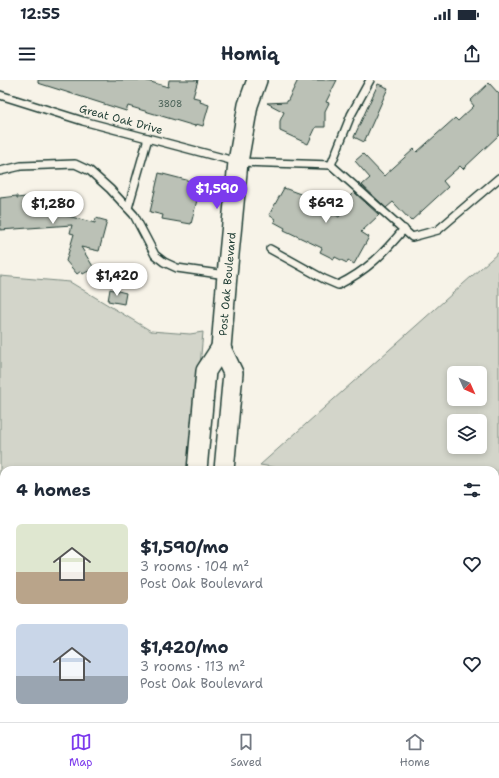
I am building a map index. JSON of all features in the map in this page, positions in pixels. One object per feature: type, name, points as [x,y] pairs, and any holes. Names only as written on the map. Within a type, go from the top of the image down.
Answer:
[{"type":"street","name":"Post Oak Boulevard","points":[[197,466],[206,371],[221,348],[226,274],[238,162],[248,105],[257,80]]},
{"type":"street","name":"Post Oak Boulevard","points":[[221,348],[233,373],[224,466]]},
{"type":"lane","points":[[370,80],[351,114],[331,165],[412,237],[438,230],[499,178]]},
{"type":"lane","name":"Great Oak Drive","points":[[0,95],[83,121],[238,162],[331,165]]},
{"type":"lane","points":[[128,208],[148,138]]},
{"type":"lane","points":[[0,171],[21,166],[75,164],[90,171],[110,188],[134,215],[155,255],[164,262],[177,268],[226,274]]},
{"type":"lane","points":[[270,249],[338,285],[354,277],[384,254],[404,229]]},
{"type":"shaded area","points":[[499,252],[499,466],[266,466],[260,465]]},
{"type":"shaded area","points":[[0,276],[70,282],[151,331],[190,334],[203,332],[191,466],[0,466]]},
{"type":"building","points":[[38,80],[144,80],[168,87],[169,80],[198,80],[193,97],[201,99],[200,102],[209,105],[203,126],[196,124],[195,126],[128,106],[126,111],[38,83]]},
{"type":"building","points":[[298,80],[337,80],[326,102],[329,103],[325,111],[325,127],[316,127],[308,144],[280,131],[280,121],[284,112],[267,103],[287,102]]},
{"type":"building","points":[[489,83],[499,94],[499,135],[463,169],[460,166],[443,181],[448,187],[411,221],[393,202],[386,208],[362,185],[370,178],[355,161],[363,154],[384,176],[414,149],[417,152],[455,118],[458,121],[474,106],[470,101]]},
{"type":"building","points":[[378,84],[388,88],[364,142],[354,137]]},
{"type":"building","points":[[159,173],[198,183],[197,187],[200,188],[191,224],[162,219],[163,215],[150,212]]},
{"type":"building","points":[[284,188],[303,195],[339,217],[351,201],[348,198],[354,192],[379,215],[361,232],[369,237],[354,264],[348,260],[347,263],[335,257],[334,259],[320,252],[322,248],[284,230],[285,228],[274,222],[275,219],[269,215]]},
{"type":"building","points":[[52,194],[53,197],[58,196],[60,214],[95,223],[96,218],[107,221],[99,251],[81,247],[94,268],[83,274],[81,271],[77,274],[66,261],[74,234],[70,233],[72,225],[0,230],[0,198],[17,196],[17,198]]},
{"type":"building","points":[[110,289],[126,293],[124,304],[108,301]]}]
